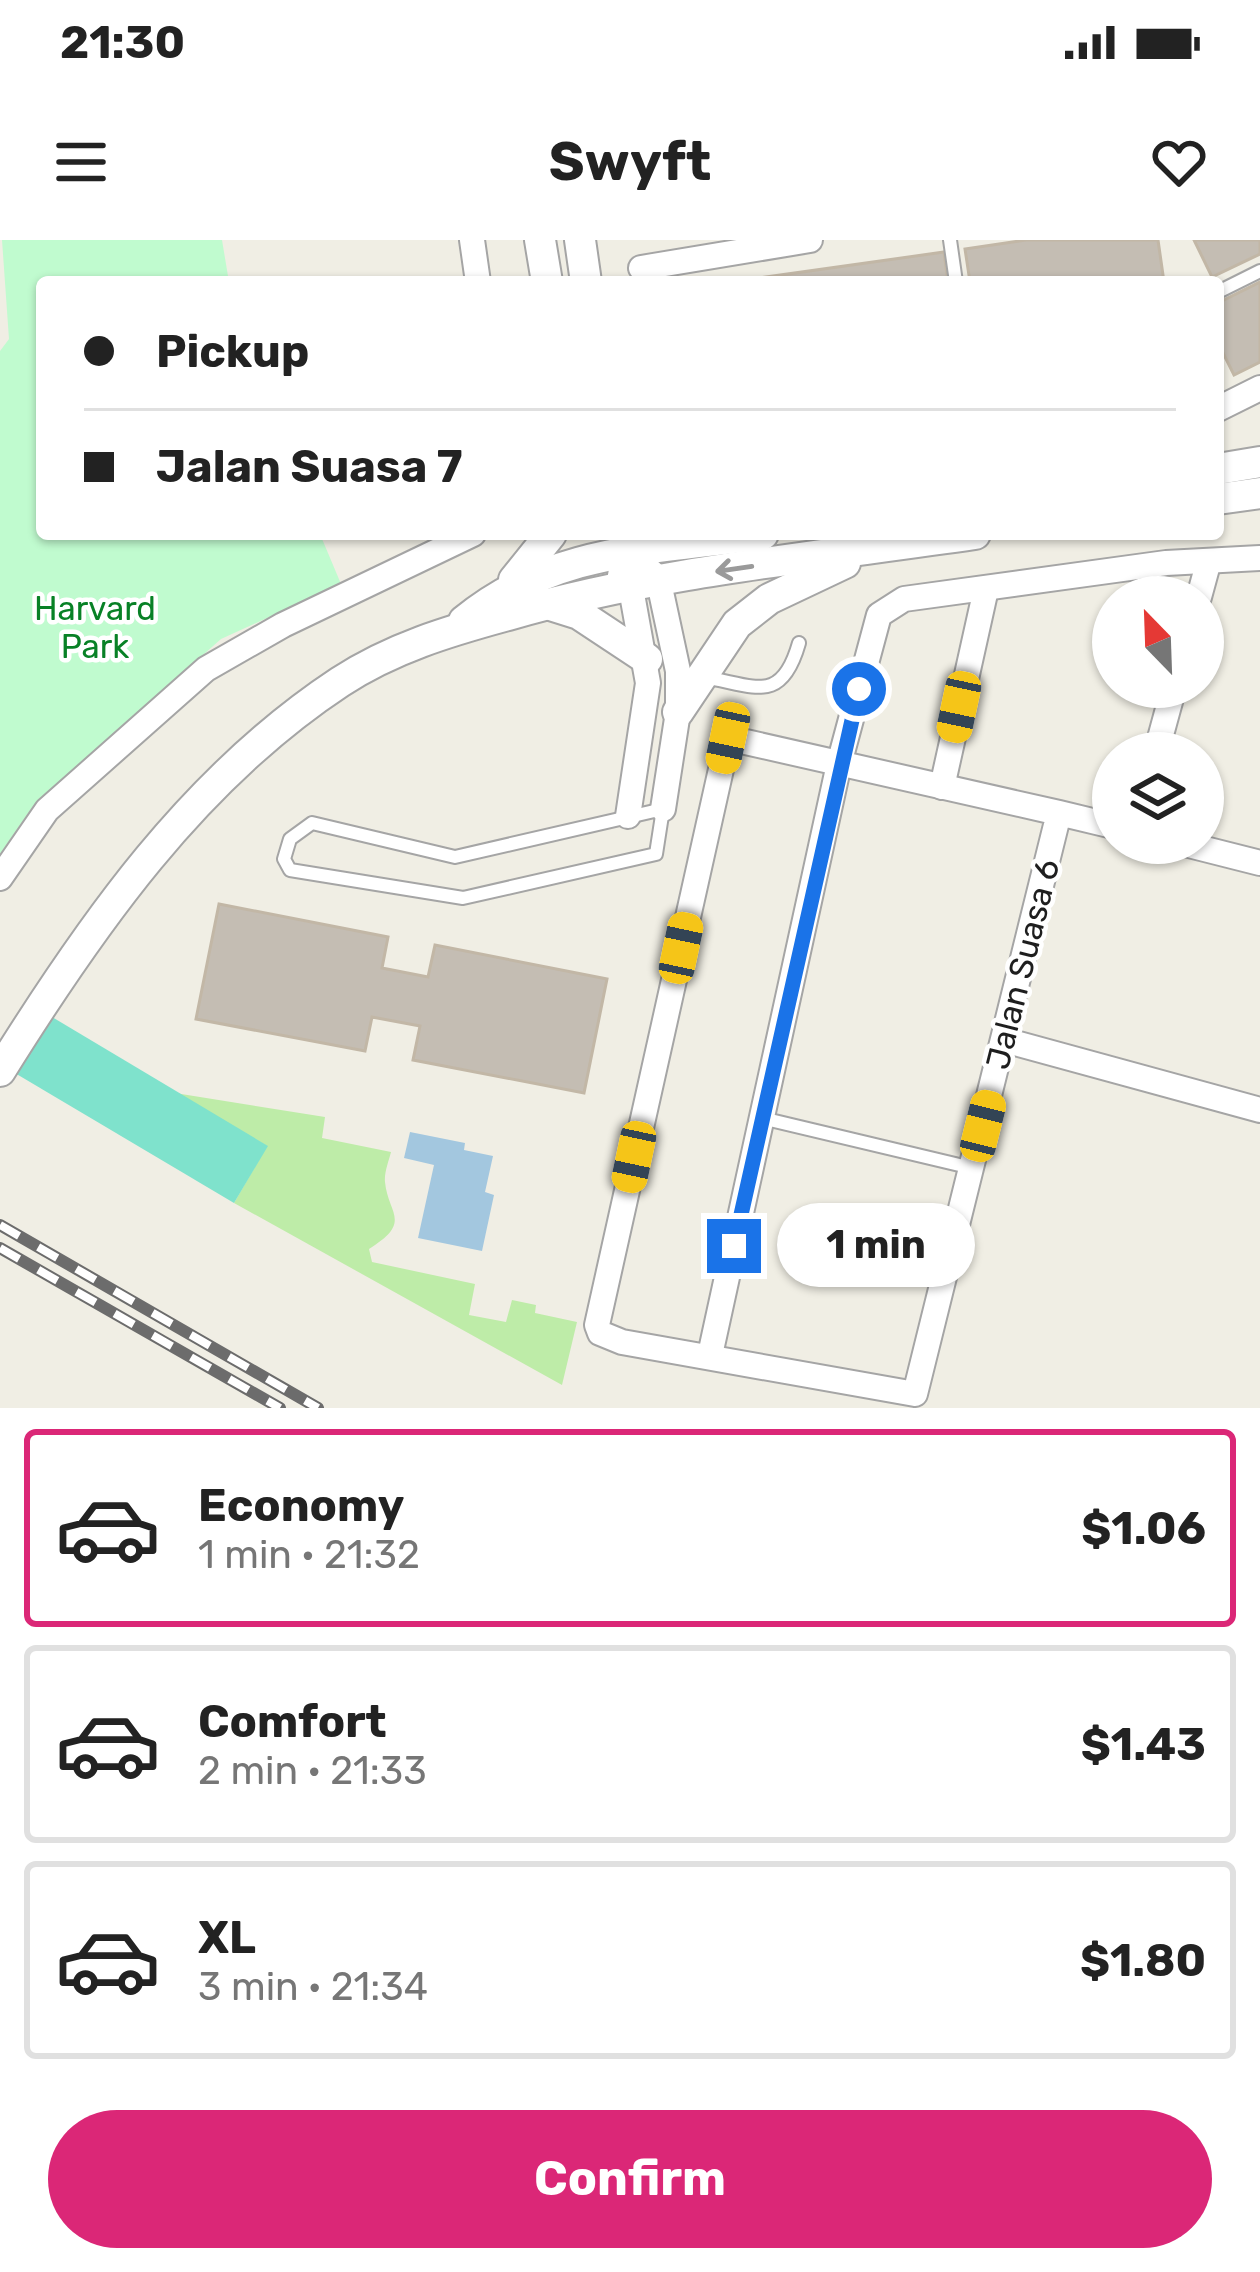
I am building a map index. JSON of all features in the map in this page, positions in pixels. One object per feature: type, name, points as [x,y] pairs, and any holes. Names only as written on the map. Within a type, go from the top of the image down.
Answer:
[{"type":"street","points":[[472,240],[477,276]]},
{"type":"street","points":[[540,240],[546,276]]},
{"type":"street","points":[[580,240],[585,276]]},
{"type":"street","points":[[637,240],[642,275],[811,240]]},
{"type":"street","points":[[1224,406],[1260,388]]},
{"type":"street","points":[[1224,468],[1260,463]]},
{"type":"street","points":[[1224,498],[1260,493]]},
{"type":"street","points":[[0,878],[47,809],[206,669],[283,625],[460,540]]},
{"type":"street","points":[[460,625],[510,585],[545,540]]},
{"type":"street","points":[[510,585],[698,540]]},
{"type":"street","points":[[0,1071],[103,914],[151,854],[232,770],[341,681],[460,625],[544,604],[622,557],[878,548],[933,540]]},
{"type":"street","points":[[678,712],[736,624],[769,599],[878,548]]},
{"type":"street","points":[[622,557],[647,659],[646,705],[628,816]]},
{"type":"street","points":[[622,557],[678,671],[678,712],[663,809]]},
{"type":"street","points":[[1092,821],[839,764],[728,738],[597,1325],[600,1333],[622,1342],[710,1355],[839,764],[884,609],[904,599],[1166,562],[1208,564],[1260,558]]},
{"type":"street","points":[[1205,576],[1208,564]]},
{"type":"street","points":[[942,787],[986,589]]},
{"type":"street","points":[[544,604],[579,614],[647,659]]},
{"type":"street","name":"Jalan Suasa 6","points":[[710,1355],[915,1394],[1059,813]]},
{"type":"street","points":[[1224,854],[1260,863]]},
{"type":"street","points":[[1004,1040],[1260,1110]]},
{"type":"lane","points":[[950,240],[955,276]]},
{"type":"lane","points":[[1224,289],[1260,271]]},
{"type":"lane","points":[[701,676],[760,689],[778,685],[791,671],[800,643]]},
{"type":"lane","points":[[663,809],[656,854],[464,898],[290,870],[284,859],[290,839],[311,823],[455,857],[663,809]]},
{"type":"lane","points":[[762,1118],[973,1169]]},
{"type":"green space","name":"Harvard Park","points":[[2,240],[222,240],[228,276],[36,276],[36,540],[323,540],[341,584],[221,639],[33,806],[0,854],[0,351],[9,339]]},
{"type":"green space","points":[[175,1093],[325,1117],[322,1138],[391,1152],[385,1182],[394,1224],[369,1249],[372,1262],[475,1284],[469,1315],[506,1322],[512,1300],[536,1305],[535,1313],[577,1322],[562,1385],[234,1203],[267,1146]]},
{"type":"shaded area","points":[[37,1008],[268,1146],[234,1203],[3,1066]]},
{"type":"shaded area","points":[[410,1132],[465,1143],[464,1150],[493,1156],[485,1192],[494,1195],[482,1251],[418,1238],[434,1165],[404,1158]]},
{"type":"building","points":[[1026,240],[1158,240],[1163,276],[969,276],[965,249]]},
{"type":"building","points":[[1194,240],[1260,240],[1260,254],[1212,276]]},
{"type":"building","points":[[944,252],[947,276],[774,276]]},
{"type":"building","points":[[1260,282],[1260,362],[1234,375],[1224,355],[1224,300]]},
{"type":"building","points":[[219,904],[388,937],[382,968],[428,977],[435,945],[607,979],[584,1093],[413,1060],[420,1026],[372,1017],[365,1051],[196,1019]]},
{"type":"railway","points":[[0,1225],[318,1408]]},
{"type":"railway","points":[[0,1248],[280,1408]]},
{"type":"route","points":[[734,1246],[859,689]]}]
